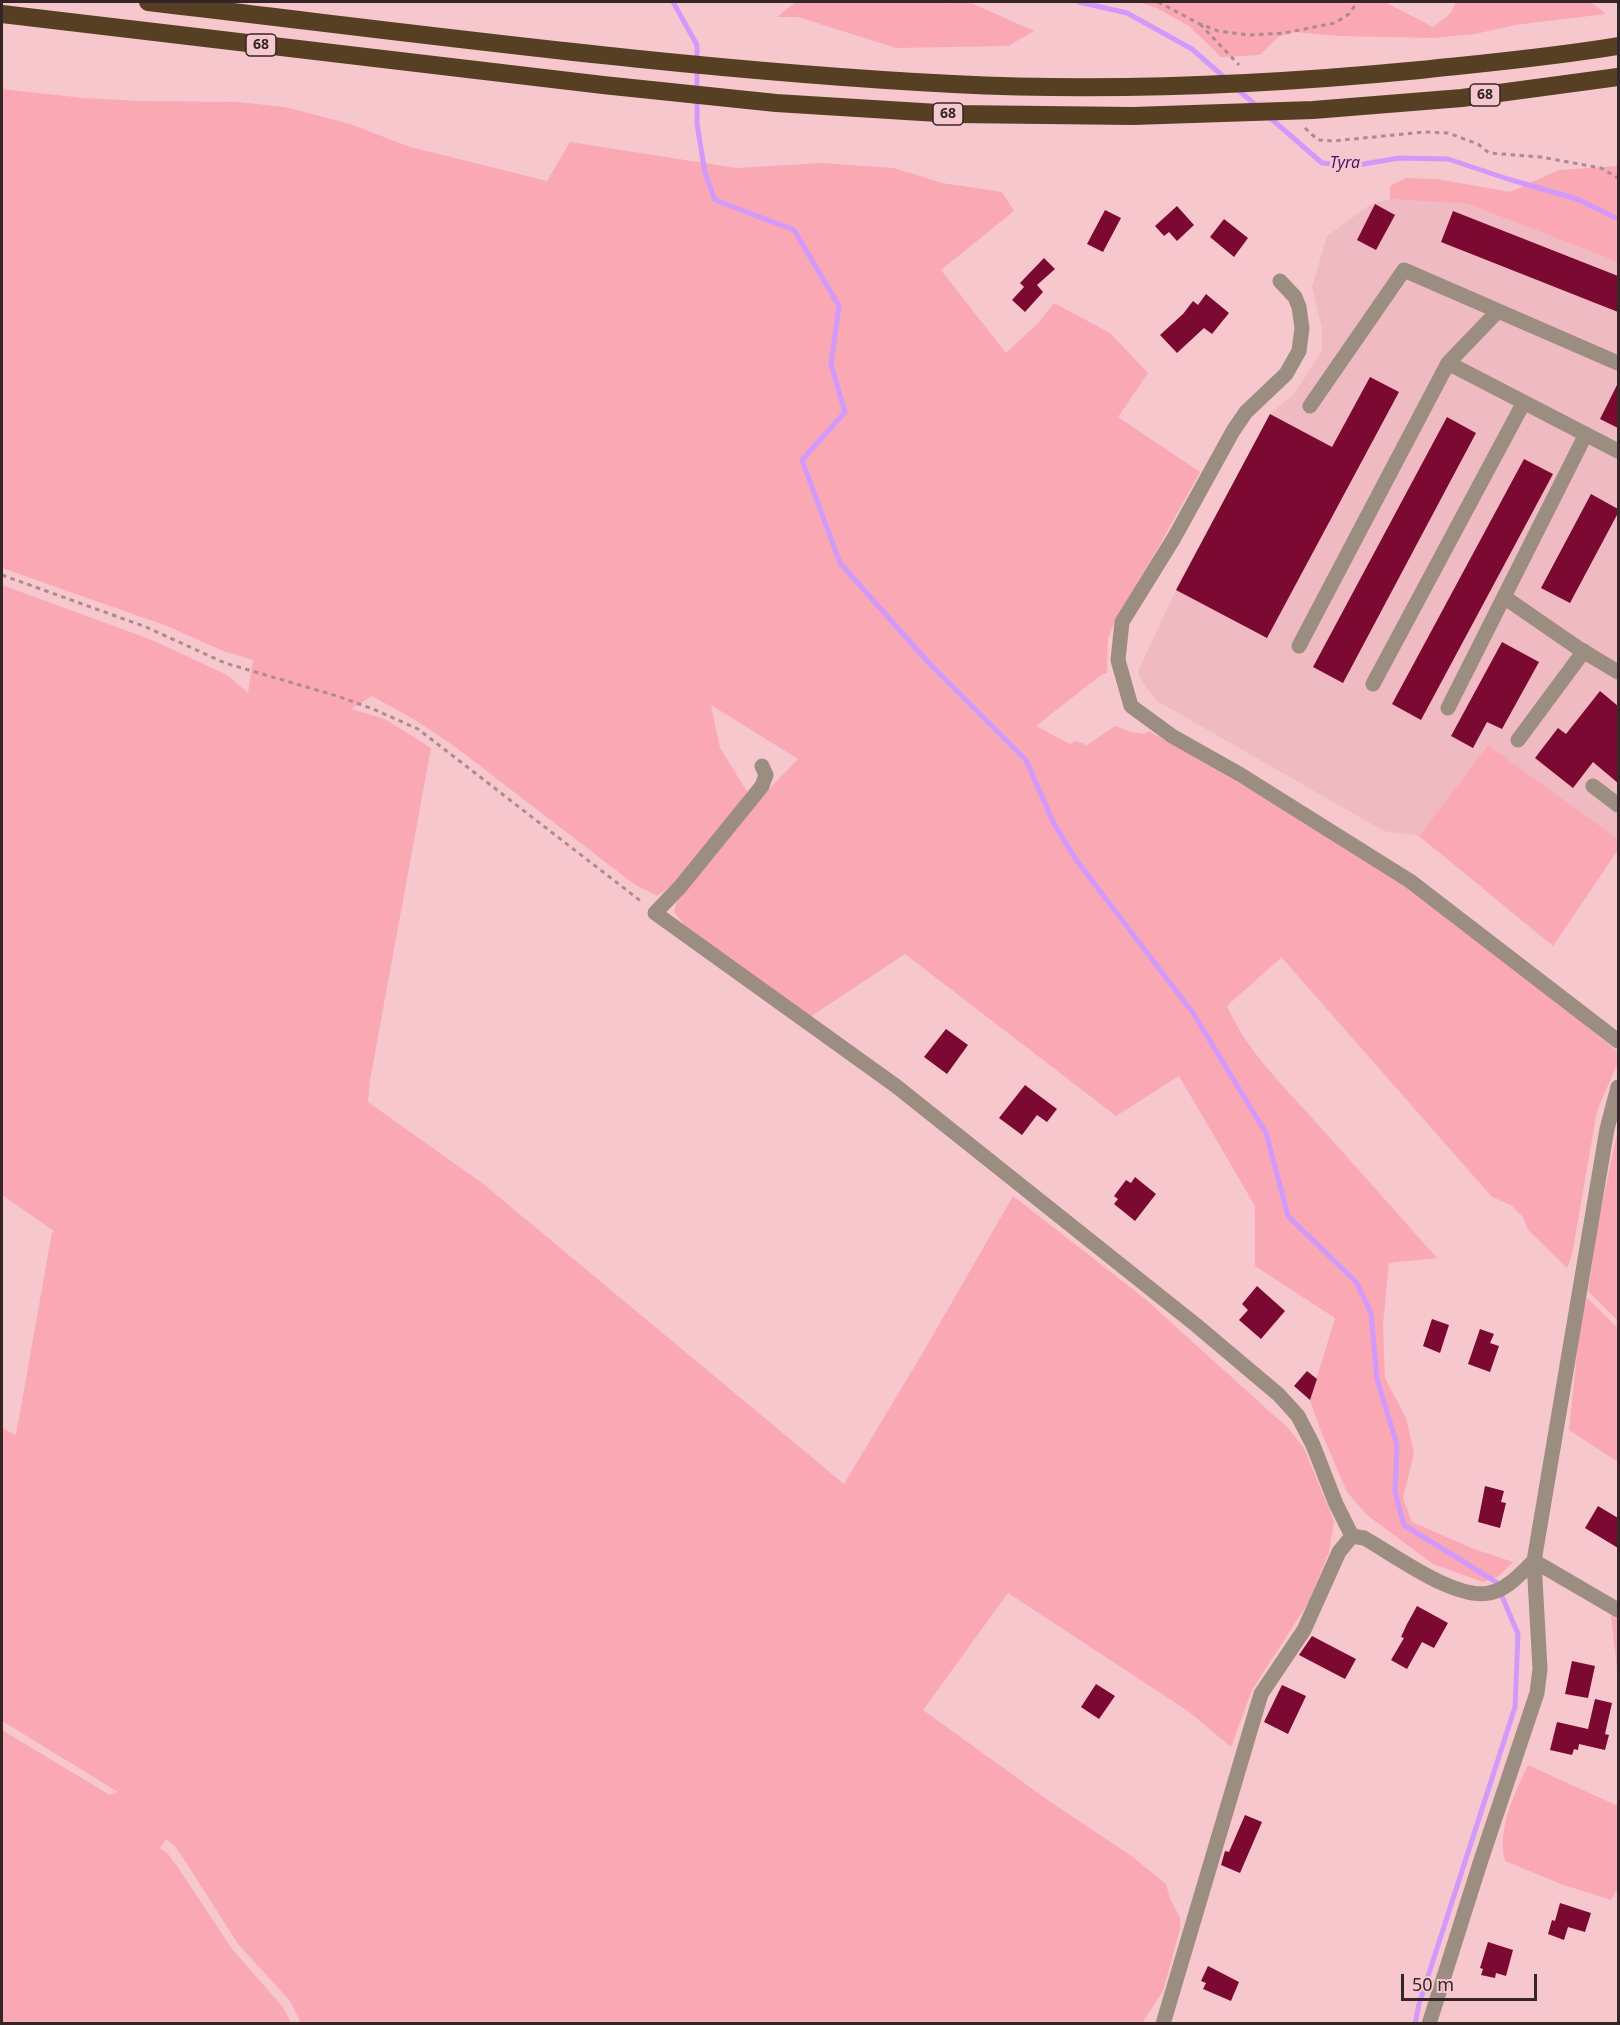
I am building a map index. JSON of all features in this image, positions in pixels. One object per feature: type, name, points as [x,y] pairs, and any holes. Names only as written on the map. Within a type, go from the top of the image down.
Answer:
[{"type":"highway","name":"68","points":[[148,2],[606,55],[779,72],[955,84],[1096,87],[1274,82],[1458,66],[1618,46]]},
{"type":"highway","name":"68","points":[[2,14],[603,85],[776,102],[954,114],[1133,116],[1313,110],[1462,98],[1618,77]]},
{"type":"street","points":[[1310,406],[1404,270],[1618,363]]},
{"type":"street","points":[[1280,281],[1295,297],[1299,307],[1302,328],[1299,351],[1286,374],[1246,412],[1233,431],[1174,538],[1122,622],[1118,660],[1131,706],[1172,736],[1241,775],[1410,882],[1618,1041]]},
{"type":"street","points":[[1299,646],[1448,363],[1498,311]]},
{"type":"street","points":[[1448,363],[1618,451]]},
{"type":"street","points":[[1373,684],[1524,402]]},
{"type":"street","points":[[1448,708],[1586,434]]},
{"type":"street","points":[[1504,597],[1618,672]]},
{"type":"street","points":[[1518,740],[1584,651]]},
{"type":"street","points":[[762,766],[766,775],[762,786],[680,887],[655,913],[896,1086],[1196,1325],[1279,1395],[1298,1416],[1352,1536]]},
{"type":"street","points":[[1593,786],[1618,805]]},
{"type":"street","points":[[1429,2024],[1537,1693],[1540,1669],[1534,1561],[1607,1129],[1618,1087]]},
{"type":"street","points":[[1352,1536],[1364,1538],[1442,1584],[1463,1591],[1490,1593],[1511,1583],[1534,1561]]},
{"type":"street","points":[[1163,2024],[1261,1694],[1304,1630],[1339,1552],[1352,1536]]},
{"type":"street","points":[[1534,1561],[1618,1610]]},
{"type":"path","points":[[1158,2],[1200,24],[1235,35],[1269,35],[1335,23],[1349,14],[1357,2]]},
{"type":"path","points":[[1200,24],[1243,68]]},
{"type":"path","points":[[1301,124],[1318,140],[1326,141],[1424,132],[1448,133],[1478,144],[1489,153],[1541,157],[1601,168],[1618,178]]},
{"type":"path","points":[[2,575],[146,627],[225,663],[337,696],[418,729],[655,913]]},
{"type":"shaded area","points":[[796,2],[947,2],[950,4],[969,2],[1034,31],[1008,46],[896,48],[798,17],[777,17]]},
{"type":"shaded area","points":[[1138,2],[1385,2],[1433,27],[1451,13],[1456,2],[1591,2],[1606,14],[1515,25],[1475,34],[1432,38],[1337,36],[1294,32],[1278,37],[1260,55],[1221,57],[1189,26],[1157,8]]},
{"type":"shaded area","points":[[2,89],[84,98],[237,102],[285,107],[350,124],[410,147],[547,181],[570,142],[736,168],[822,163],[894,168],[942,183],[1002,192],[1014,211],[941,270],[1006,353],[1038,323],[1054,303],[1110,333],[1148,373],[1118,417],[1200,472],[1116,618],[1108,639],[1107,673],[1101,675],[1036,726],[1070,744],[1075,741],[1087,745],[1115,726],[1131,732],[1145,734],[1149,731],[1401,877],[1616,1050],[1618,1062],[1597,1111],[1572,1255],[1567,1268],[1528,1230],[1523,1217],[1511,1205],[1492,1197],[1282,958],[1283,956],[1227,1006],[1254,1052],[1437,1258],[1389,1263],[1383,1324],[1385,1378],[1406,1418],[1414,1453],[1403,1498],[1412,1522],[1474,1549],[1513,1562],[1499,1576],[1483,1582],[1433,1564],[1367,1515],[1347,1492],[1310,1400],[1335,1318],[1255,1266],[1255,1206],[1179,1076],[1116,1116],[905,954],[810,1017],[690,932],[674,912],[677,901],[746,813],[798,759],[711,705],[720,748],[748,793],[673,885],[657,896],[634,884],[454,746],[415,720],[372,696],[351,709],[385,719],[431,748],[370,1080],[368,1102],[482,1183],[844,1484],[1013,1196],[1144,1298],[1289,1429],[1304,1448],[1334,1521],[1329,1552],[1308,1603],[1252,1690],[1231,1747],[1188,1711],[1008,1593],[923,1710],[1052,1803],[1130,1855],[1166,1884],[1170,1899],[1180,1917],[1180,1929],[1163,1991],[1142,2023],[301,2023],[290,2001],[238,1944],[180,1853],[166,1839],[160,1848],[177,1866],[232,1949],[283,2007],[291,2023],[2,2023],[2,1730],[110,1795],[118,1792],[2,1721],[2,1428],[16,1435],[54,1231],[2,1195],[2,585],[152,640],[227,675],[248,693],[253,660],[223,651],[167,626],[2,568]]},
{"type":"shaded area","points":[[1618,166],[1618,262],[1468,204],[1390,199],[1390,186],[1406,178],[1437,179],[1510,192],[1559,170]]},
{"type":"shaded area","points":[[1390,199],[1468,204],[1618,262],[1618,839],[1488,745],[1419,836],[1384,831],[1157,701],[1141,681],[1138,671],[1176,590],[1270,414],[1294,394],[1322,351],[1322,329],[1312,287],[1327,236],[1371,204]]},
{"type":"shaded area","points":[[1488,745],[1618,839],[1618,850],[1553,946],[1419,836]]},
{"type":"shaded area","points":[[1618,1128],[1618,1321],[1588,1291],[1598,1225]]},
{"type":"shaded area","points":[[1587,1298],[1618,1328],[1618,1462],[1569,1430],[1581,1315]]},
{"type":"shaded area","points":[[1611,1615],[1618,1619],[1618,1678]]},
{"type":"shaded area","points":[[1528,1765],[1618,1806],[1618,1887],[1611,1900],[1561,1884],[1505,1861],[1503,1837],[1508,1812]]},
{"type":"building","points":[[1375,204],[1395,215],[1376,250],[1357,240]]},
{"type":"building","points":[[1177,206],[1194,225],[1177,241],[1169,232],[1164,236],[1155,226]]},
{"type":"building","points":[[1105,210],[1121,218],[1103,252],[1087,244]]},
{"type":"building","points":[[1453,211],[1618,276],[1618,312],[1441,242]]},
{"type":"building","points":[[1224,219],[1248,238],[1234,257],[1210,237]]},
{"type":"building","points":[[1044,258],[1055,269],[1037,285],[1043,292],[1025,312],[1012,300],[1024,287],[1020,283]]},
{"type":"building","points":[[1206,294],[1229,313],[1212,334],[1204,328],[1177,353],[1160,335],[1183,314],[1193,301],[1198,305]]},
{"type":"building","points":[[1370,377],[1399,392],[1267,638],[1176,590],[1270,414],[1332,447]]},
{"type":"building","points":[[1618,383],[1618,428],[1600,419]]},
{"type":"building","points":[[1447,417],[1476,433],[1343,683],[1313,667]]},
{"type":"building","points":[[1524,459],[1553,474],[1421,720],[1392,704]]},
{"type":"building","points":[[1591,494],[1618,509],[1618,513],[1570,603],[1541,588]]},
{"type":"building","points":[[1502,642],[1539,662],[1502,729],[1487,722],[1473,748],[1451,736]]},
{"type":"building","points":[[1600,691],[1618,706],[1618,783],[1593,762],[1573,788],[1535,758],[1558,728],[1566,734]]},
{"type":"building","points":[[946,1029],[968,1045],[947,1074],[924,1057]]},
{"type":"building","points":[[1025,1085],[1057,1109],[1047,1122],[1037,1115],[1022,1135],[999,1118]]},
{"type":"building","points":[[1135,1177],[1156,1194],[1135,1221],[1114,1204],[1118,1199],[1114,1196],[1126,1180],[1131,1183]]},
{"type":"building","points":[[1257,1286],[1285,1311],[1261,1339],[1239,1320],[1248,1310],[1242,1304]]},
{"type":"building","points":[[1432,1319],[1449,1325],[1440,1353],[1423,1346]]},
{"type":"building","points":[[1480,1329],[1494,1334],[1490,1343],[1499,1346],[1490,1372],[1468,1364]]},
{"type":"building","points":[[1307,1371],[1317,1379],[1310,1400],[1294,1386]]},
{"type":"building","points":[[1485,1486],[1504,1491],[1501,1502],[1506,1503],[1500,1528],[1478,1522]]},
{"type":"building","points":[[1598,1506],[1618,1518],[1618,1548],[1585,1528]]},
{"type":"building","points":[[1417,1606],[1448,1623],[1434,1648],[1422,1642],[1407,1669],[1391,1660],[1404,1638],[1401,1637]]},
{"type":"building","points":[[1312,1636],[1356,1659],[1345,1679],[1299,1655]]},
{"type":"building","points":[[1572,1661],[1595,1666],[1588,1698],[1565,1694]]},
{"type":"building","points":[[1096,1684],[1115,1696],[1099,1719],[1081,1707]]},
{"type":"building","points":[[1282,1685],[1306,1696],[1288,1734],[1264,1722]]},
{"type":"building","points":[[1595,1699],[1612,1703],[1605,1734],[1609,1735],[1605,1750],[1579,1744],[1578,1750],[1574,1749],[1572,1755],[1550,1750],[1557,1722],[1588,1729]]},
{"type":"building","points":[[1245,1815],[1262,1822],[1240,1873],[1221,1865],[1225,1851],[1229,1852]]},
{"type":"building","points":[[1560,1903],[1591,1913],[1585,1932],[1568,1927],[1564,1940],[1548,1934],[1552,1920],[1555,1921]]},
{"type":"building","points":[[1488,1942],[1513,1950],[1506,1976],[1496,1973],[1495,1978],[1481,1975],[1483,1969],[1480,1968]]},
{"type":"building","points":[[1208,1966],[1239,1982],[1231,2001],[1203,1989],[1206,1983],[1201,1981]]},
{"type":"waterway","points":[[673,2],[697,45],[697,124],[705,173],[715,200],[794,230],[839,306],[831,364],[845,412],[802,460],[840,563],[928,662],[1026,760],[1054,824],[1077,861],[1193,1013],[1266,1133],[1288,1216],[1356,1282],[1371,1313],[1377,1379],[1397,1445],[1395,1492],[1404,1525],[1496,1582],[1518,1634],[1515,1707],[1419,2004],[1415,2024]]},
{"type":"waterway","name":"Tyra","points":[[1079,2],[1127,13],[1192,49],[1225,78]]},
{"type":"waterway","name":"Tyra","points":[[1237,89],[1257,106]]},
{"type":"waterway","name":"Tyra","points":[[1268,116],[1322,163],[1352,166],[1399,158],[1448,159],[1577,199],[1618,219]]}]
